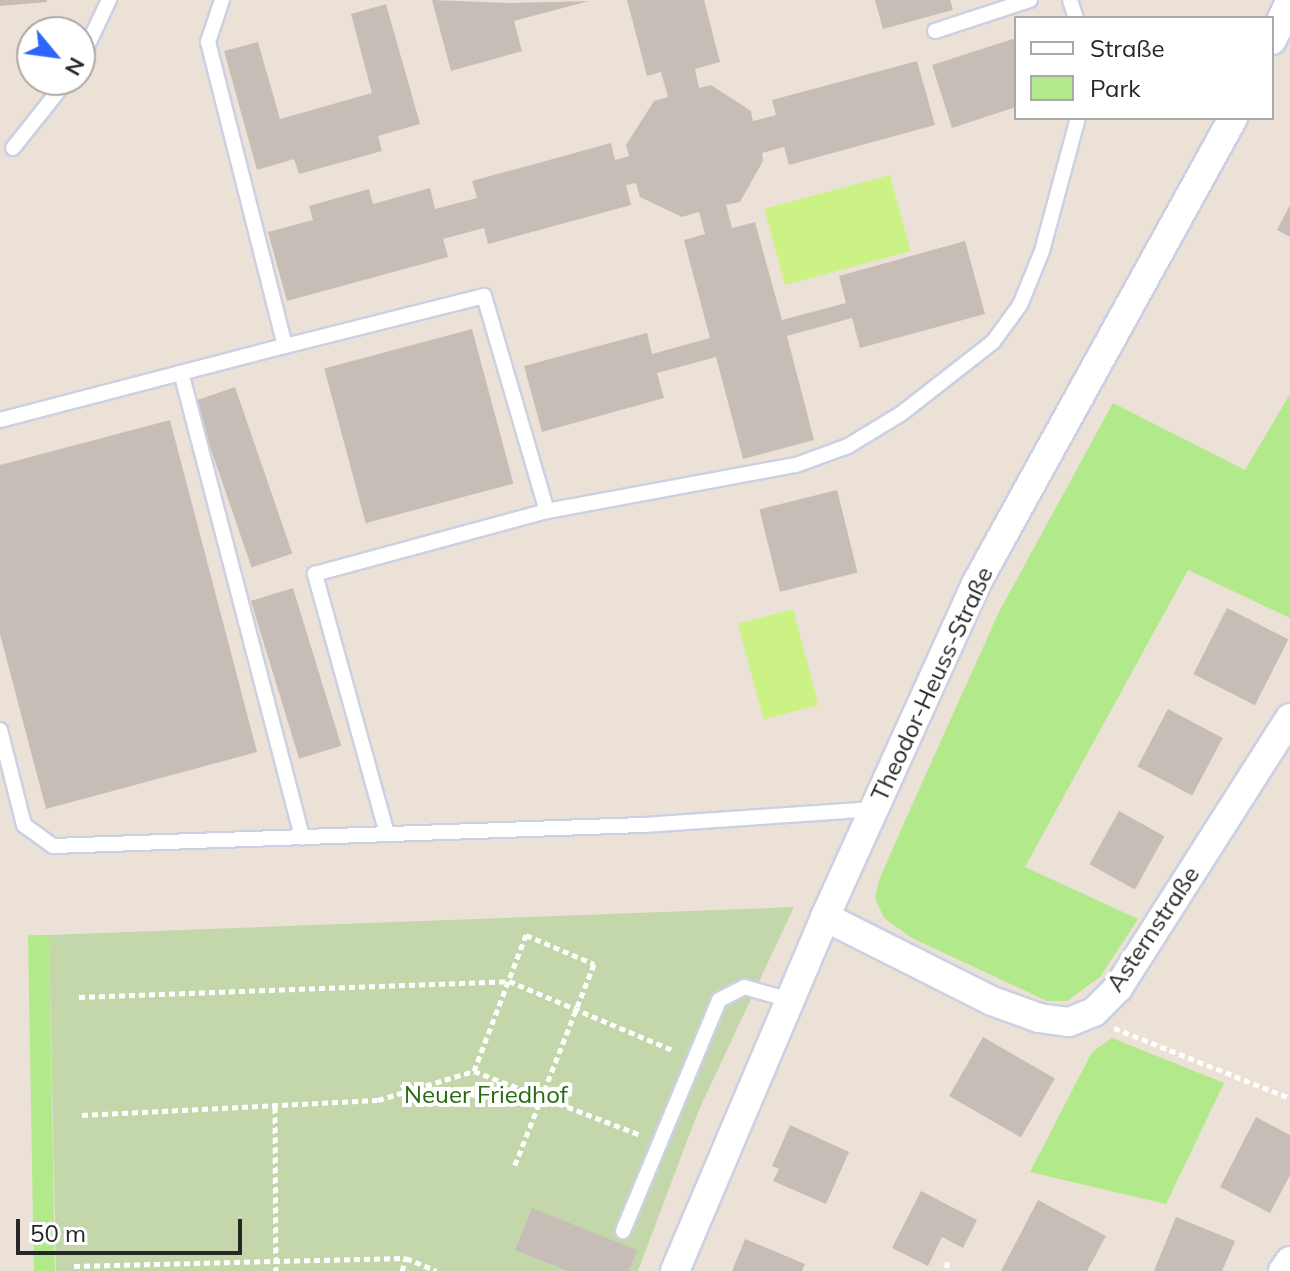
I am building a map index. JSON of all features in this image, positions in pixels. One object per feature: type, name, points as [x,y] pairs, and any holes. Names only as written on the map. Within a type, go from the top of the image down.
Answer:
[{"type":"street","points":[[1274,36],[1290,2]]},
{"type":"street","name":"Theodor-Heuss-Straße","points":[[675,1271],[825,917],[976,584],[1232,120]]},
{"type":"street","name":"Asternstraße","points":[[825,917],[992,1001],[1039,1018],[1069,1022],[1094,1012],[1118,988],[1290,718]]},
{"type":"street","points":[[1283,1271],[1290,1261]]},
{"type":"lane","points":[[96,27],[109,0]]},
{"type":"lane","points":[[222,0],[208,42],[285,346]]},
{"type":"lane","points":[[935,31],[1030,0]]},
{"type":"lane","points":[[13,148],[54,96]]},
{"type":"lane","points":[[387,834],[315,574],[547,511],[796,465],[848,446],[952,378],[993,342],[1020,305],[1042,251],[1077,120]]},
{"type":"lane","points":[[0,420],[182,376],[285,346],[484,296],[547,511]]},
{"type":"lane","points":[[182,376],[302,838]]},
{"type":"lane","points":[[0,730],[24,825],[53,846],[761,819],[874,809]]},
{"type":"lane","points":[[623,1231],[719,1000],[744,987],[790,1000]]},
{"type":"path","points":[[474,1071],[526,935],[594,964],[514,1167]]},
{"type":"path","points":[[79,997],[509,981],[575,1012],[695,1058]]},
{"type":"path","points":[[1094,1012],[1118,1032],[1290,1098]]},
{"type":"path","points":[[82,1115],[378,1100],[474,1071],[660,1142]]},
{"type":"path","points":[[275,1107],[276,1271]]},
{"type":"path","points":[[402,1271],[406,1258]]},
{"type":"path","points":[[74,1266],[137,1268],[276,1259],[406,1258],[436,1271]]},
{"type":"path","points":[[947,1262],[947,1271]]},
{"type":"green space","points":[[890,175],[910,251],[785,285],[764,209]]},
{"type":"green space","points":[[1290,394],[1290,618],[1188,570],[1025,867],[1138,919],[1100,977],[1067,1001],[1047,1001],[912,938],[884,918],[875,898],[879,880],[912,805],[999,612],[1113,403],[1245,470]]},
{"type":"green space","points":[[793,609],[819,705],[764,719],[738,624]]},
{"type":"green space","name":"Neuer Friedhof","points":[[794,907],[698,1112],[638,1271],[56,1271],[49,935]]},
{"type":"green space","points":[[28,935],[49,935],[55,1271],[34,1271]]},
{"type":"green space","points":[[1112,1038],[1224,1083],[1166,1204],[1030,1172],[1092,1052]]},
{"type":"building","points":[[0,0],[47,0],[47,2],[0,6]]},
{"type":"building","points":[[432,0],[508,3],[589,1],[514,21],[522,51],[451,71]]},
{"type":"building","points":[[627,0],[704,0],[720,62],[695,69],[699,88],[711,85],[751,111],[753,121],[776,115],[772,100],[917,61],[935,125],[789,165],[784,147],[762,153],[763,161],[740,202],[726,205],[732,228],[755,222],[782,320],[846,303],[839,276],[965,241],[985,314],[860,348],[852,318],[787,336],[814,440],[743,459],[716,357],[657,373],[664,398],[542,432],[524,366],[647,333],[652,354],[710,338],[684,240],[705,234],[699,212],[682,217],[640,197],[636,183],[626,185],[631,205],[488,244],[484,228],[443,239],[448,257],[287,301],[268,232],[313,220],[309,206],[369,189],[373,204],[430,188],[435,209],[477,198],[472,181],[611,143],[615,160],[629,156],[626,145],[654,101],[668,97],[661,72],[647,76]]},
{"type":"building","points":[[875,0],[950,0],[953,10],[883,29]]},
{"type":"building","points":[[386,4],[420,124],[378,136],[382,151],[299,174],[294,159],[257,170],[224,51],[258,42],[280,119],[372,93],[351,14]]},
{"type":"building","points":[[1014,39],[1014,108],[952,128],[932,65]]},
{"type":"building","points":[[1290,205],[1290,237],[1277,230]]},
{"type":"building","points":[[472,329],[513,484],[366,523],[324,369]]},
{"type":"building","points":[[235,387],[292,553],[252,567],[194,401]]},
{"type":"building","points":[[170,420],[257,752],[46,809],[0,634],[0,465]]},
{"type":"building","points":[[837,490],[858,572],[780,592],[759,509]]},
{"type":"building","points":[[293,588],[341,746],[299,759],[251,601]]},
{"type":"building","points":[[1227,608],[1288,639],[1255,705],[1193,674]]},
{"type":"building","points":[[1168,709],[1223,738],[1192,795],[1137,766]]},
{"type":"building","points":[[1119,811],[1164,836],[1135,890],[1089,864]]},
{"type":"building","points":[[983,1037],[1055,1078],[1021,1137],[949,1096]]},
{"type":"building","points":[[1256,1117],[1290,1135],[1290,1175],[1270,1213],[1220,1187]]},
{"type":"building","points":[[790,1125],[849,1152],[826,1204],[773,1181],[779,1169],[772,1166]]},
{"type":"building","points":[[921,1191],[977,1220],[963,1248],[942,1237],[928,1266],[892,1248]]},
{"type":"building","points":[[1038,1200],[1106,1236],[1087,1271],[1001,1271]]},
{"type":"building","points":[[532,1208],[637,1250],[629,1271],[568,1271],[515,1250]]},
{"type":"building","points":[[1176,1217],[1235,1241],[1222,1271],[1154,1271]]},
{"type":"building","points":[[745,1239],[805,1264],[802,1271],[732,1271]]}]
